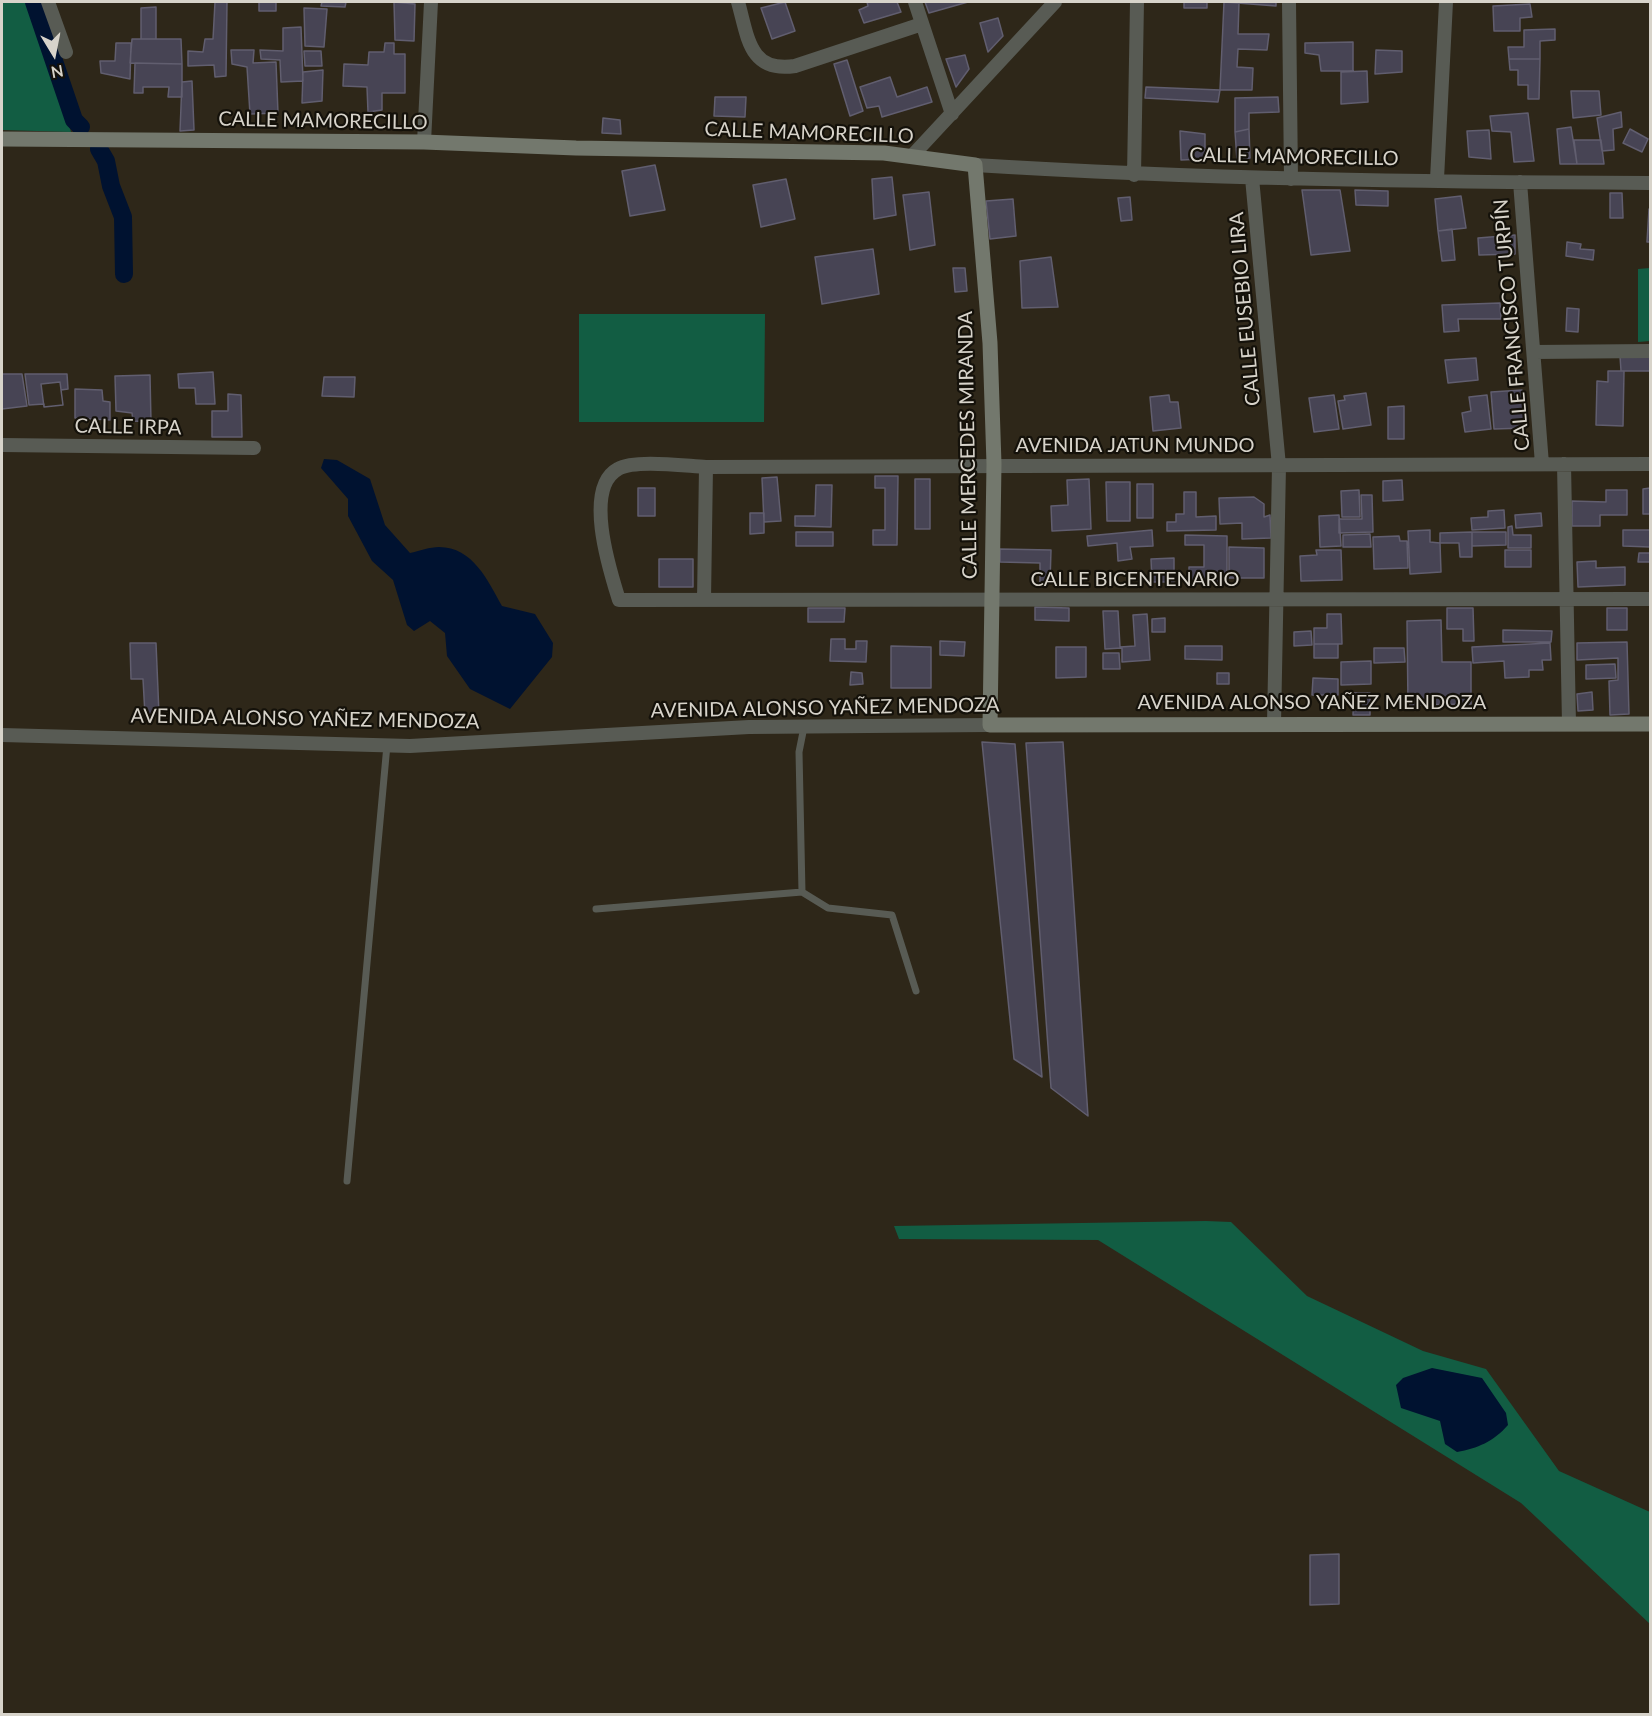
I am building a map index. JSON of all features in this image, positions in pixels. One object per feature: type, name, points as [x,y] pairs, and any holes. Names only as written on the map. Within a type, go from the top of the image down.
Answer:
[{"type":"street","points":[[48,2],[66,51]]},
{"type":"street","points":[[424,142],[431,2]]},
{"type":"street","points":[[738,2],[751,46],[757,58],[768,66],[781,68],[795,66],[922,24]]},
{"type":"street","points":[[915,2],[952,114]]},
{"type":"street","points":[[912,156],[1055,2]]},
{"type":"street","points":[[1134,175],[1137,2]]},
{"type":"street","points":[[1289,2],[1291,179]]},
{"type":"street","points":[[1437,179],[1446,2]]},
{"type":"street","name":"CALLE MAMORECILLO","points":[[2,139],[424,142],[576,148],[884,153],[975,165],[1134,175],[1650,183]]},
{"type":"street","name":"CALLE MERCEDES MIRANDA","points":[[975,165],[990,344],[994,464],[990,725]]},
{"type":"street","name":"CALLE EUSEBIO LIRA","points":[[1252,178],[1279,466],[1274,724]]},
{"type":"street","name":"CALLE FRANCISCO TURPÍN","points":[[1520,182],[1542,464]]},
{"type":"street","points":[[1534,351],[1650,351]]},
{"type":"street","name":"CALLE IRPA","points":[[2,445],[254,448]]},
{"type":"street","name":"AVENIDA JATUN MUNDO","points":[[619,600],[605,552],[602,494],[607,478],[619,468],[637,465],[706,467],[994,464],[1279,466],[1650,464]]},
{"type":"street","points":[[1564,464],[1569,724]]},
{"type":"street","points":[[704,600],[706,467]]},
{"type":"street","name":"CALLE BICENTENARIO","points":[[619,600],[1650,599]]},
{"type":"street","name":"AVENIDA ALONSO YAÑEZ MENDOZA","points":[[2,735],[387,745],[473,744],[749,727],[1650,724]]},
{"type":"lane","points":[[802,892],[799,752],[804,727]]},
{"type":"lane","points":[[347,1181],[387,745]]},
{"type":"lane","points":[[597,909],[802,892],[828,908],[892,915],[916,991]]},
{"type":"green space","points":[[2,2],[31,2],[71,132],[2,130]]},
{"type":"green space","points":[[1650,268],[1650,341],[1638,342],[1638,269]]},
{"type":"green space","points":[[579,314],[765,314],[764,422],[579,422]]},
{"type":"green space","points":[[1231,1222],[1307,1296],[1423,1351],[1486,1369],[1559,1471],[1650,1512],[1650,1624],[1521,1503],[1098,1240],[899,1239],[894,1226]]},
{"type":"water","points":[[324,459],[337,460],[370,479],[385,525],[410,553],[439,547],[461,553],[470,559],[485,576],[502,606],[535,614],[553,643],[552,657],[510,709],[470,689],[447,656],[445,633],[430,621],[414,631],[407,625],[393,580],[372,561],[348,516],[348,499],[321,468]]},
{"type":"water","points":[[1432,1368],[1482,1378],[1506,1413],[1508,1425],[1491,1440],[1472,1448],[1457,1452],[1445,1444],[1440,1421],[1401,1408],[1396,1385],[1403,1378]]},
{"type":"building","points":[[215,2],[227,2],[226,76],[215,77],[214,65],[188,66],[188,51],[203,52],[205,39],[213,39]]},
{"type":"building","points":[[259,2],[276,2],[276,11],[259,11]]},
{"type":"building","points":[[322,2],[346,2],[345,7],[321,6]]},
{"type":"building","points":[[394,2],[415,4],[414,41],[395,40]]},
{"type":"building","points":[[785,2],[795,31],[772,39],[761,8]]},
{"type":"building","points":[[867,2],[897,2],[901,12],[864,23],[859,10],[868,6]]},
{"type":"building","points":[[925,2],[968,2],[929,13]]},
{"type":"building","points":[[1184,2],[1207,2],[1207,8],[1184,8]]},
{"type":"building","points":[[1224,2],[1276,2],[1276,6]]},
{"type":"building","points":[[1224,2],[1239,3],[1238,34],[1269,34],[1267,50],[1238,49],[1237,67],[1253,68],[1252,90],[1220,90]]},
{"type":"building","points":[[1530,4],[1532,17],[1520,18],[1520,31],[1494,31],[1493,6]]},
{"type":"building","points":[[156,7],[156,39],[141,39],[141,8]]},
{"type":"building","points":[[304,8],[327,9],[324,47],[305,46]]},
{"type":"building","points":[[998,18],[1003,36],[988,52],[980,23]]},
{"type":"building","points":[[301,27],[303,81],[281,82],[280,60],[261,59],[260,50],[283,51],[283,28]]},
{"type":"building","points":[[1555,29],[1555,40],[1540,41],[1540,59],[1509,59],[1508,47],[1524,47],[1524,30]]},
{"type":"building","points":[[132,39],[181,39],[182,64],[130,63]]},
{"type":"building","points":[[1353,42],[1353,71],[1321,71],[1319,55],[1305,53],[1305,43]]},
{"type":"building","points":[[116,43],[131,43],[130,79],[101,73],[100,61],[115,61]]},
{"type":"building","points":[[385,43],[394,43],[394,54],[405,54],[405,93],[382,93],[382,110],[368,112],[367,87],[343,86],[344,64],[368,65],[369,52],[384,52]]},
{"type":"building","points":[[231,50],[254,50],[253,63],[276,62],[278,113],[250,114],[247,67],[232,64]]},
{"type":"building","points":[[1376,50],[1402,51],[1402,72],[1375,74]]},
{"type":"building","points":[[304,51],[321,51],[322,66],[305,66]]},
{"type":"building","points":[[965,55],[969,69],[956,87],[946,59]]},
{"type":"building","points":[[1509,59],[1540,59],[1539,99],[1528,99],[1528,85],[1518,85],[1518,70],[1510,70]]},
{"type":"building","points":[[847,60],[863,111],[850,116],[834,64]]},
{"type":"building","points":[[135,63],[182,64],[182,97],[168,97],[169,87],[143,87],[143,93],[134,93]]},
{"type":"building","points":[[323,70],[322,101],[302,103],[303,72]]},
{"type":"building","points":[[1367,71],[1368,102],[1341,104],[1341,72]]},
{"type":"building","points":[[890,77],[897,97],[927,87],[932,102],[882,117],[879,106],[867,108],[860,87]]},
{"type":"building","points":[[192,81],[194,130],[180,131],[182,82]]},
{"type":"building","points":[[1146,87],[1220,90],[1218,102],[1145,98]]},
{"type":"building","points":[[1571,91],[1599,91],[1601,115],[1573,118]]},
{"type":"building","points":[[715,97],[746,97],[745,117],[714,116]]},
{"type":"building","points":[[1278,97],[1279,112],[1249,113],[1249,129],[1235,132],[1235,98]]},
{"type":"building","points":[[1621,112],[1622,127],[1613,129],[1614,150],[1602,151],[1597,118]]},
{"type":"building","points":[[1528,113],[1534,161],[1514,162],[1511,132],[1492,131],[1490,116]]},
{"type":"building","points":[[603,118],[620,120],[621,134],[602,133]]},
{"type":"building","points":[[1571,127],[1577,164],[1560,164],[1557,129]]},
{"type":"building","points":[[1249,129],[1250,158],[1237,160],[1235,132]]},
{"type":"building","points":[[1630,129],[1648,139],[1642,152],[1623,143]]},
{"type":"building","points":[[1489,130],[1491,159],[1469,157],[1467,131]]},
{"type":"building","points":[[1180,131],[1205,134],[1205,159],[1181,160]]},
{"type":"building","points":[[1574,140],[1601,140],[1604,164],[1577,164]]},
{"type":"building","points":[[655,165],[665,210],[630,216],[622,171]]},
{"type":"building","points":[[892,177],[896,215],[874,219],[872,179]]},
{"type":"building","points":[[786,179],[795,219],[761,227],[753,185]]},
{"type":"building","points":[[1302,190],[1340,190],[1350,251],[1311,255]]},
{"type":"building","points":[[1355,190],[1388,191],[1388,206],[1356,205]]},
{"type":"building","points":[[929,192],[935,245],[910,250],[903,195]]},
{"type":"building","points":[[1610,193],[1622,193],[1623,218],[1610,218]]},
{"type":"building","points":[[1461,196],[1466,228],[1438,231],[1435,199]]},
{"type":"building","points":[[1130,197],[1132,220],[1121,221],[1118,198]]},
{"type":"building","points":[[1013,199],[1016,236],[990,239],[986,201]]},
{"type":"building","points":[[1649,209],[1650,242],[1647,242]]},
{"type":"building","points":[[1452,229],[1455,260],[1442,261],[1438,231]]},
{"type":"building","points":[[1515,235],[1515,254],[1479,255],[1478,238]]},
{"type":"building","points":[[1567,242],[1581,244],[1580,249],[1594,250],[1593,260],[1566,256]]},
{"type":"building","points":[[873,249],[879,294],[822,304],[815,257]]},
{"type":"building","points":[[1051,257],[1058,307],[1022,308],[1020,261]]},
{"type":"building","points":[[953,268],[965,268],[967,291],[955,292]]},
{"type":"building","points":[[1500,303],[1501,319],[1458,319],[1459,331],[1444,332],[1442,305]]},
{"type":"building","points":[[1567,308],[1579,309],[1578,332],[1566,331]]},
{"type":"building","points":[[1620,356],[1650,356],[1650,371],[1621,371]]},
{"type":"building","points":[[1476,358],[1478,380],[1448,383],[1445,360]]},
{"type":"building","points":[[1608,371],[1624,371],[1623,426],[1596,425],[1597,381],[1608,382]]},
{"type":"building","points":[[213,372],[215,404],[196,404],[195,388],[179,388],[178,374]]},
{"type":"building","points":[[2,374],[22,374],[27,406],[2,409]]},
{"type":"building","points":[[25,374],[67,374],[68,389],[61,390],[63,405],[44,407],[44,404],[29,405]]},
{"type":"building","points":[[150,375],[151,422],[133,421],[132,413],[116,411],[115,376]]},
{"type":"building","points":[[324,377],[355,377],[354,397],[322,396]]},
{"type":"building","points":[[60,382],[63,405],[44,407],[41,384]]},
{"type":"building","points":[[75,389],[102,390],[103,401],[110,402],[110,420],[75,418]]},
{"type":"building","points":[[1522,390],[1525,428],[1494,429],[1491,392]]},
{"type":"building","points":[[1366,393],[1371,425],[1343,429],[1338,401],[1345,400],[1344,396]]},
{"type":"building","points":[[228,394],[241,395],[242,437],[212,437],[212,411],[228,411]]},
{"type":"building","points":[[1169,395],[1170,402],[1178,402],[1181,428],[1153,431],[1150,397]]},
{"type":"building","points":[[1334,395],[1339,429],[1314,432],[1309,398]]},
{"type":"building","points":[[1487,395],[1491,429],[1465,432],[1462,413],[1471,411],[1469,397]]},
{"type":"building","points":[[1404,406],[1404,439],[1388,439],[1388,407]]},
{"type":"building","points":[[875,476],[898,476],[897,545],[873,545],[873,530],[885,530],[885,488],[875,488]]},
{"type":"building","points":[[777,477],[781,521],[764,522],[762,478]]},
{"type":"building","points":[[915,479],[930,479],[930,529],[915,529]]},
{"type":"building","points":[[1089,479],[1091,529],[1052,531],[1051,506],[1068,505],[1067,480]]},
{"type":"building","points":[[1402,480],[1403,500],[1383,501],[1383,481]]},
{"type":"building","points":[[1106,482],[1130,482],[1130,521],[1107,521]]},
{"type":"building","points":[[1137,484],[1153,484],[1153,518],[1137,518]]},
{"type":"building","points":[[816,485],[832,485],[831,527],[795,526],[795,516],[815,516]]},
{"type":"building","points":[[638,488],[655,488],[655,516],[638,516]]},
{"type":"building","points":[[1650,488],[1650,514],[1643,514],[1643,489]]},
{"type":"building","points":[[1359,490],[1360,517],[1342,517],[1341,491]]},
{"type":"building","points":[[1606,490],[1627,490],[1627,515],[1600,515],[1600,526],[1572,526],[1572,501],[1606,502]]},
{"type":"building","points":[[1184,492],[1196,492],[1196,517],[1216,516],[1216,530],[1167,531],[1167,522],[1176,522],[1176,514],[1184,514]]},
{"type":"building","points":[[1361,495],[1372,495],[1373,532],[1339,533],[1339,519],[1362,519]]},
{"type":"building","points":[[1254,497],[1264,504],[1264,517],[1270,515],[1271,538],[1242,539],[1242,523],[1220,524],[1219,498]]},
{"type":"building","points":[[1504,510],[1505,528],[1472,530],[1471,518],[1488,517],[1488,511]]},
{"type":"building","points":[[750,513],[764,513],[764,533],[750,534]]},
{"type":"building","points":[[1541,513],[1542,526],[1516,528],[1515,515]]},
{"type":"building","points":[[1339,515],[1341,546],[1320,547],[1319,516]]},
{"type":"building","points":[[1512,526],[1513,535],[1531,535],[1531,548],[1508,548],[1508,527]]},
{"type":"building","points":[[1152,530],[1153,546],[1130,547],[1132,559],[1118,561],[1117,543],[1088,546],[1087,536]]},
{"type":"building","points":[[1430,530],[1430,542],[1440,543],[1441,572],[1410,574],[1408,531]]},
{"type":"building","points":[[1623,530],[1650,530],[1650,547],[1623,546]]},
{"type":"building","points":[[796,532],[833,532],[833,546],[796,546]]},
{"type":"building","points":[[1472,532],[1472,557],[1460,557],[1459,543],[1440,543],[1440,533]]},
{"type":"building","points":[[1472,532],[1506,532],[1506,545],[1472,546]]},
{"type":"building","points":[[1370,534],[1371,547],[1343,547],[1343,535]]},
{"type":"building","points":[[1185,535],[1227,536],[1227,583],[1189,582],[1189,567],[1204,567],[1204,545],[1185,545]]},
{"type":"building","points":[[1399,536],[1400,541],[1407,541],[1408,568],[1374,569],[1373,537]]},
{"type":"building","points":[[1229,547],[1264,548],[1264,578],[1229,578]]},
{"type":"building","points":[[1000,549],[1051,550],[1050,583],[1040,583],[1040,563],[1000,562]]},
{"type":"building","points":[[1316,550],[1341,550],[1342,580],[1301,581],[1300,556],[1317,555]]},
{"type":"building","points":[[1505,550],[1531,550],[1531,567],[1505,567]]},
{"type":"building","points":[[1639,553],[1650,553],[1650,562],[1638,562]]},
{"type":"building","points":[[1174,558],[1174,582],[1152,582],[1151,559]]},
{"type":"building","points":[[659,559],[693,559],[693,587],[659,587]]},
{"type":"building","points":[[1596,561],[1596,568],[1625,567],[1625,585],[1578,587],[1577,562]]},
{"type":"building","points":[[1035,607],[1069,608],[1069,621],[1035,620]]},
{"type":"building","points":[[808,608],[845,608],[844,622],[808,622]]},
{"type":"building","points":[[1447,608],[1473,608],[1474,641],[1463,641],[1463,629],[1447,629]]},
{"type":"building","points":[[1607,608],[1627,608],[1627,630],[1607,630]]},
{"type":"building","points":[[1103,611],[1118,611],[1120,647],[1135,646],[1133,615],[1147,614],[1150,660],[1122,662],[1122,648],[1105,649]]},
{"type":"building","points":[[1327,614],[1341,614],[1342,644],[1314,644],[1314,628],[1327,628]]},
{"type":"building","points":[[1165,618],[1165,632],[1152,632],[1152,619]]},
{"type":"building","points":[[1441,620],[1442,662],[1471,662],[1471,704],[1408,705],[1407,621]]},
{"type":"building","points":[[1503,630],[1552,631],[1551,642],[1503,642]]},
{"type":"building","points":[[1311,631],[1312,645],[1294,646],[1294,632]]},
{"type":"building","points":[[831,639],[845,639],[845,649],[856,649],[856,641],[867,641],[866,662],[830,661]]},
{"type":"building","points":[[940,641],[965,642],[964,656],[940,655]]},
{"type":"building","points":[[1627,642],[1629,714],[1610,715],[1609,681],[1618,680],[1618,658],[1577,660],[1577,643]]},
{"type":"building","points":[[130,643],[156,643],[159,714],[145,715],[143,679],[131,679]]},
{"type":"building","points":[[1550,643],[1551,660],[1542,660],[1543,670],[1529,670],[1529,677],[1505,678],[1504,661],[1473,663],[1472,647]]},
{"type":"building","points":[[1314,644],[1338,644],[1338,658],[1314,658]]},
{"type":"building","points":[[891,646],[931,647],[931,688],[891,688]]},
{"type":"building","points":[[1185,646],[1222,646],[1222,660],[1185,659]]},
{"type":"building","points":[[1056,647],[1086,647],[1086,677],[1056,678]]},
{"type":"building","points":[[1374,648],[1404,648],[1405,662],[1374,663]]},
{"type":"building","points":[[1103,653],[1119,653],[1120,669],[1103,669]]},
{"type":"building","points":[[1371,661],[1371,684],[1341,685],[1341,662]]},
{"type":"building","points":[[1615,664],[1616,678],[1586,679],[1586,665]]},
{"type":"building","points":[[851,672],[862,673],[863,684],[850,685]]},
{"type":"building","points":[[1217,673],[1229,673],[1229,684],[1217,684]]},
{"type":"building","points":[[1313,678],[1338,679],[1338,695],[1312,695]]},
{"type":"building","points":[[1592,692],[1593,710],[1578,711],[1577,694]]},
{"type":"building","points":[[1354,693],[1370,693],[1370,715],[1353,715]]},
{"type":"building","points":[[982,742],[1015,744],[1042,1077],[1014,1059]]},
{"type":"building","points":[[1063,742],[1088,1116],[1051,1088],[1026,743]]},
{"type":"building","points":[[1339,1554],[1339,1604],[1310,1605],[1310,1555]]},
{"type":"waterway","points":[[34,2],[74,120],[81,127]]},
{"type":"waterway","points":[[99,149],[106,161],[111,186],[123,217],[124,274]]}]
